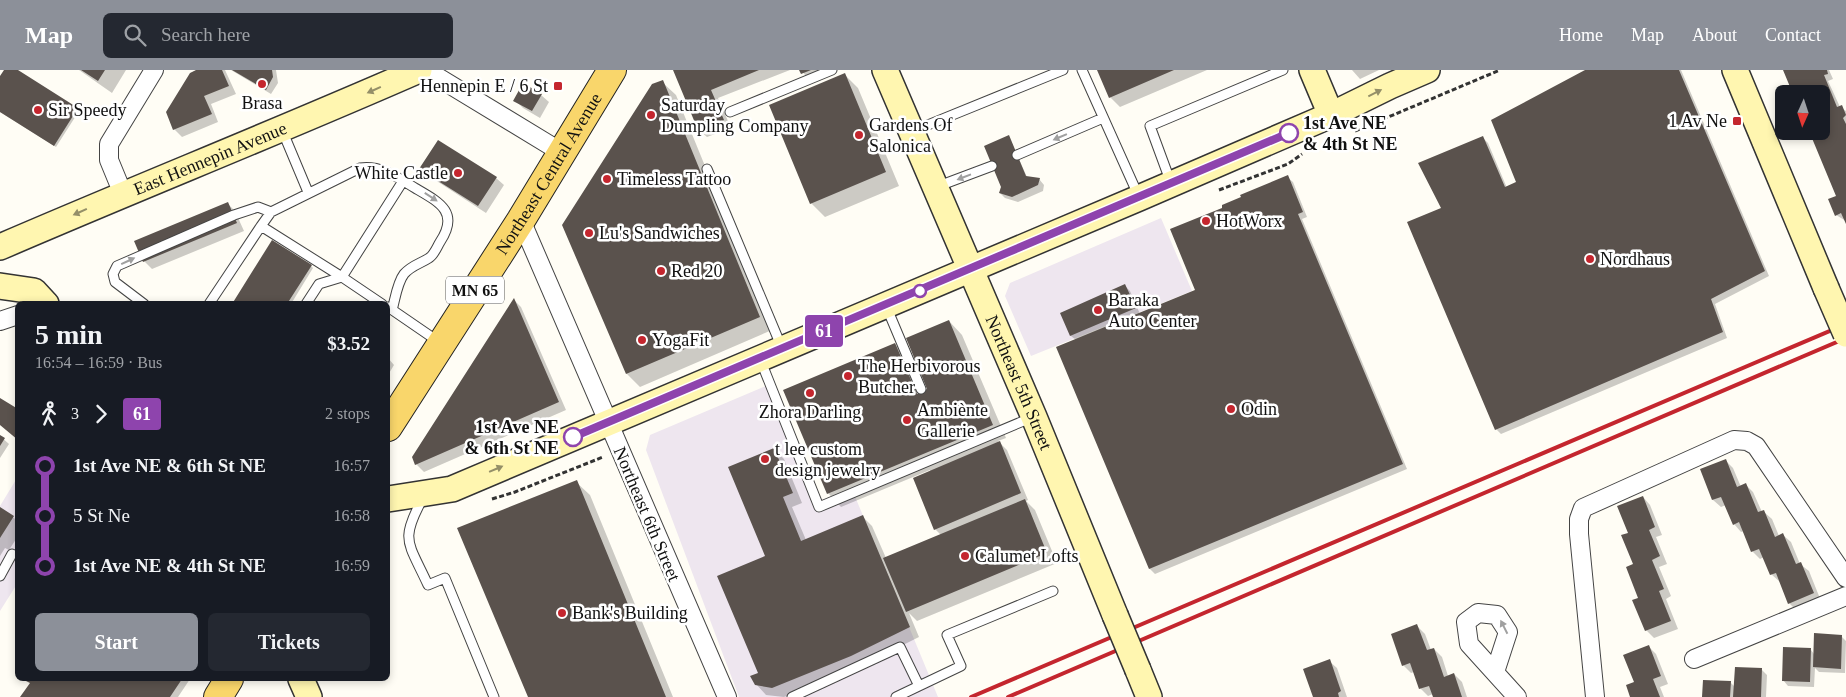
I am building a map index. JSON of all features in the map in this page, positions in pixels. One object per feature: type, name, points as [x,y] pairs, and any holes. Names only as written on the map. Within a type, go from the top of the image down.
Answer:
[{"type":"main road","name":"East Hennepin Avenue","points":[[0,247],[123,194],[282,130],[419,70]]},
{"type":"main road","name":"Northeast Central Avenue","points":[[390,424],[520,220],[612,70]]},
{"type":"main road","points":[[1312,70],[1331,115]]},
{"type":"main road","points":[[390,499],[452,489],[1139,198],[1331,115],[1427,70]]},
{"type":"main road","points":[[1735,70],[1846,334]]},
{"type":"main road","name":"Northeast 5th Street","points":[[887,71],[911,132],[1034,417],[1150,697]]},
{"type":"main road","points":[[0,286],[34,291],[43,301]]},
{"type":"main road","points":[[218,697],[228,681]]},
{"type":"main road","points":[[302,681],[309,697]]},
{"type":"street","points":[[123,194],[109,160],[109,144],[154,70]]},
{"type":"street","points":[[426,70],[561,152]]},
{"type":"street","name":"Northeast 6th Street","points":[[520,220],[727,697]]},
{"type":"street","points":[[0,321],[15,316]]},
{"type":"street","points":[[1595,697],[1579,534],[1579,519],[1583,508],[1734,440],[1747,441],[1756,446],[1846,578]]},
{"type":"street","points":[[1694,659],[1846,596]]},
{"type":"street","points":[[1495,672],[1517,697]]},
{"type":"lane","points":[[730,112],[832,70]]},
{"type":"lane","points":[[911,132],[1064,70]]},
{"type":"lane","points":[[1082,70],[1139,198]]},
{"type":"lane","points":[[1171,184],[1150,126],[1283,70]]},
{"type":"lane","points":[[1017,155],[1103,118]]},
{"type":"lane","points":[[282,130],[308,192]]},
{"type":"lane","points":[[211,301],[270,212],[360,168],[372,166],[389,172],[436,200],[447,211],[449,224],[445,236],[430,258],[412,266],[402,276],[390,309],[441,344]]},
{"type":"lane","points":[[935,188],[992,166]]},
{"type":"lane","points":[[707,169],[782,348]]},
{"type":"lane","points":[[308,301],[319,284],[342,277],[403,181]]},
{"type":"lane","points":[[140,301],[115,282],[113,274],[117,266],[234,215],[258,207],[270,212]]},
{"type":"lane","points":[[261,226],[378,301]]},
{"type":"lane","points":[[886,306],[921,389]]},
{"type":"lane","points":[[759,358],[819,507],[1034,417]]},
{"type":"lane","points":[[425,494],[410,521],[407,539],[428,585],[445,578],[494,697]]},
{"type":"lane","points":[[0,576],[12,554]]},
{"type":"lane","points":[[896,697],[961,666],[947,635],[1053,591]]},
{"type":"lane","points":[[792,697],[900,648],[919,686]]},
{"type":"shaded area","points":[[1161,218],[1192,291],[1031,356],[1005,296],[1010,283]]},
{"type":"shaded area","points":[[768,385],[818,509],[854,494],[938,697],[739,697],[646,450],[650,435]]},
{"type":"shaded area","points":[[15,481],[15,587],[0,611],[0,506]]},
{"type":"building","name":"Sir Speedy","points":[[4,70],[18,70],[78,108],[54,146],[0,112],[0,76]]},
{"type":"building","points":[[81,70],[105,70],[98,81]]},
{"type":"building","points":[[196,70],[222,70],[229,86],[204,96],[212,114],[173,130],[166,112],[190,73]]},
{"type":"building","name":"Brasa","points":[[232,70],[272,70],[273,77],[266,90]]},
{"type":"building","points":[[673,70],[759,70],[711,90],[724,120],[698,130]]},
{"type":"building","points":[[799,70],[811,70],[801,74]]},
{"type":"building","points":[[1097,70],[1174,70],[1109,98]]},
{"type":"building","name":"Nordhaus","points":[[1585,70],[1679,70],[1765,271],[1711,299],[1723,332],[1495,430],[1407,222],[1441,208],[1418,163],[1483,136],[1505,187],[1516,182],[1491,120]]},
{"type":"building","points":[[1783,70],[1827,70],[1828,74],[1824,75],[1828,85],[1789,85]]},
{"type":"building","points":[[845,73],[886,172],[810,204],[769,105]]},
{"type":"building","name":"Red 20","points":[[663,80],[760,317],[626,374],[562,225],[652,84]]},
{"type":"building","points":[[523,83],[542,94],[532,111],[513,101]]},
{"type":"building","points":[[1830,90],[1837,107],[1842,105],[1846,115],[1843,118],[1846,124],[1846,224],[1841,213],[1835,216],[1828,199],[1836,196],[1813,140],[1830,140]]},
{"type":"building","points":[[1009,135],[1026,176],[1040,178],[1038,185],[1012,197],[999,193],[1001,187],[984,146]]},
{"type":"building","name":"White Castle","points":[[438,140],[497,177],[478,206],[419,169]]},
{"type":"building","name":"Odin","points":[[1288,175],[1303,212],[1298,214],[1403,464],[1149,569],[1056,347],[1195,290],[1170,229],[1222,208],[1222,205],[1241,197],[1240,195]]},
{"type":"building","points":[[228,202],[237,223],[143,262],[134,241]]},
{"type":"building","points":[[272,240],[312,265],[289,301],[234,301]]},
{"type":"building","name":"Baraka Auto Center","points":[[1125,284],[1136,308],[1070,336],[1060,313]]},
{"type":"building","points":[[514,298],[559,402],[415,465],[412,457]]},
{"type":"building","points":[[949,320],[993,425],[827,494],[783,390],[895,343],[917,394],[927,389],[906,338]]},
{"type":"building","points":[[0,398],[15,407],[15,438],[0,425]]},
{"type":"building","points":[[0,435],[5,438],[0,446]]},
{"type":"building","points":[[1000,441],[1021,493],[934,530],[913,478]]},
{"type":"building","points":[[774,448],[793,493],[783,497],[801,541],[863,515],[910,627],[851,656],[772,688],[755,685],[750,676],[758,673],[717,576],[765,556],[728,467]]},
{"type":"building","points":[[1726,459],[1737,487],[1746,483],[1758,512],[1764,510],[1775,537],[1783,533],[1796,564],[1801,562],[1814,593],[1788,604],[1776,573],[1770,575],[1759,549],[1751,552],[1739,522],[1733,525],[1721,497],[1712,500],[1700,469]]},
{"type":"building","name":"Bank's Building","points":[[577,480],[666,697],[528,697],[457,528]]},
{"type":"building","points":[[1643,496],[1655,527],[1649,530],[1660,556],[1652,560],[1664,589],[1659,591],[1671,621],[1645,631],[1632,600],[1638,598],[1626,567],[1633,564],[1621,535],[1628,533],[1617,506]]},
{"type":"building","name":"Calumet Lofts","points":[[1025,499],[1047,553],[906,612],[883,558]]},
{"type":"building","points":[[0,507],[14,516],[0,538]]},
{"type":"building","points":[[1417,624],[1427,650],[1434,648],[1444,677],[1454,673],[1462,697],[1433,697],[1429,686],[1419,689],[1410,663],[1402,666],[1391,634]]},
{"type":"building","points":[[1814,633],[1842,635],[1841,669],[1813,667]]},
{"type":"building","points":[[1649,645],[1661,676],[1653,679],[1660,697],[1630,697],[1626,685],[1634,682],[1623,655]]},
{"type":"building","points":[[1783,647],[1811,648],[1810,682],[1782,681]]},
{"type":"building","points":[[1330,659],[1341,691],[1338,693],[1339,697],[1313,697],[1303,669]]},
{"type":"building","points":[[1735,667],[1762,668],[1761,697],[1733,697]]},
{"type":"building","points":[[1703,680],[1731,681],[1730,697],[1702,697]]},
{"type":"building","points":[[26,681],[181,681],[170,697],[20,697],[30,683]]},
{"type":"railway","points":[[971,697],[1846,324]]},
{"type":"railway","points":[[1008,697],[1846,338]]},
{"type":"bus line","name":"61","points":[[573,437],[955,277],[1289,133]]},
{"type":"place","name":"Brasa","points":[[262,84]]},
{"type":"place","name":"Hennepin E / 6 St","points":[[558,86]]},
{"type":"place","name":"Sir Speedy","points":[[38,110]]},
{"type":"place","name":"Saturday Dumpling Company","points":[[651,115]]},
{"type":"place","name":"1 Av Ne","points":[[1737,121]]},
{"type":"place","name":"1st Ave NE & 4th St NE","points":[[1289,133]]},
{"type":"place","name":"Gardens Of Salonica","points":[[859,135]]},
{"type":"place","name":"White Castle","points":[[458,173]]},
{"type":"place","name":"Timeless Tattoo","points":[[607,179]]},
{"type":"place","name":"HotWorx","points":[[1206,221]]},
{"type":"place","name":"Lu's Sandwiches","points":[[589,233]]},
{"type":"place","name":"Nordhaus","points":[[1590,259]]},
{"type":"place","name":"Red 20","points":[[661,271]]},
{"type":"place","name":"Baraka Auto Center","points":[[1098,310]]},
{"type":"place","name":"YogaFit","points":[[642,340]]},
{"type":"place","name":"The Herbivorous Butcher","points":[[848,376]]},
{"type":"place","name":"Zhora Darling","points":[[810,393]]},
{"type":"place","name":"Odin","points":[[1231,409]]},
{"type":"place","name":"Ambiènte Gallerie","points":[[907,420]]},
{"type":"place","name":"1st Ave NE & 6th St NE","points":[[573,437]]},
{"type":"place","name":"t lee custom design jewelry","points":[[765,459]]},
{"type":"place","name":"Calumet Lofts","points":[[965,556]]},
{"type":"place","name":"Bank's Building","points":[[562,613]]}]
